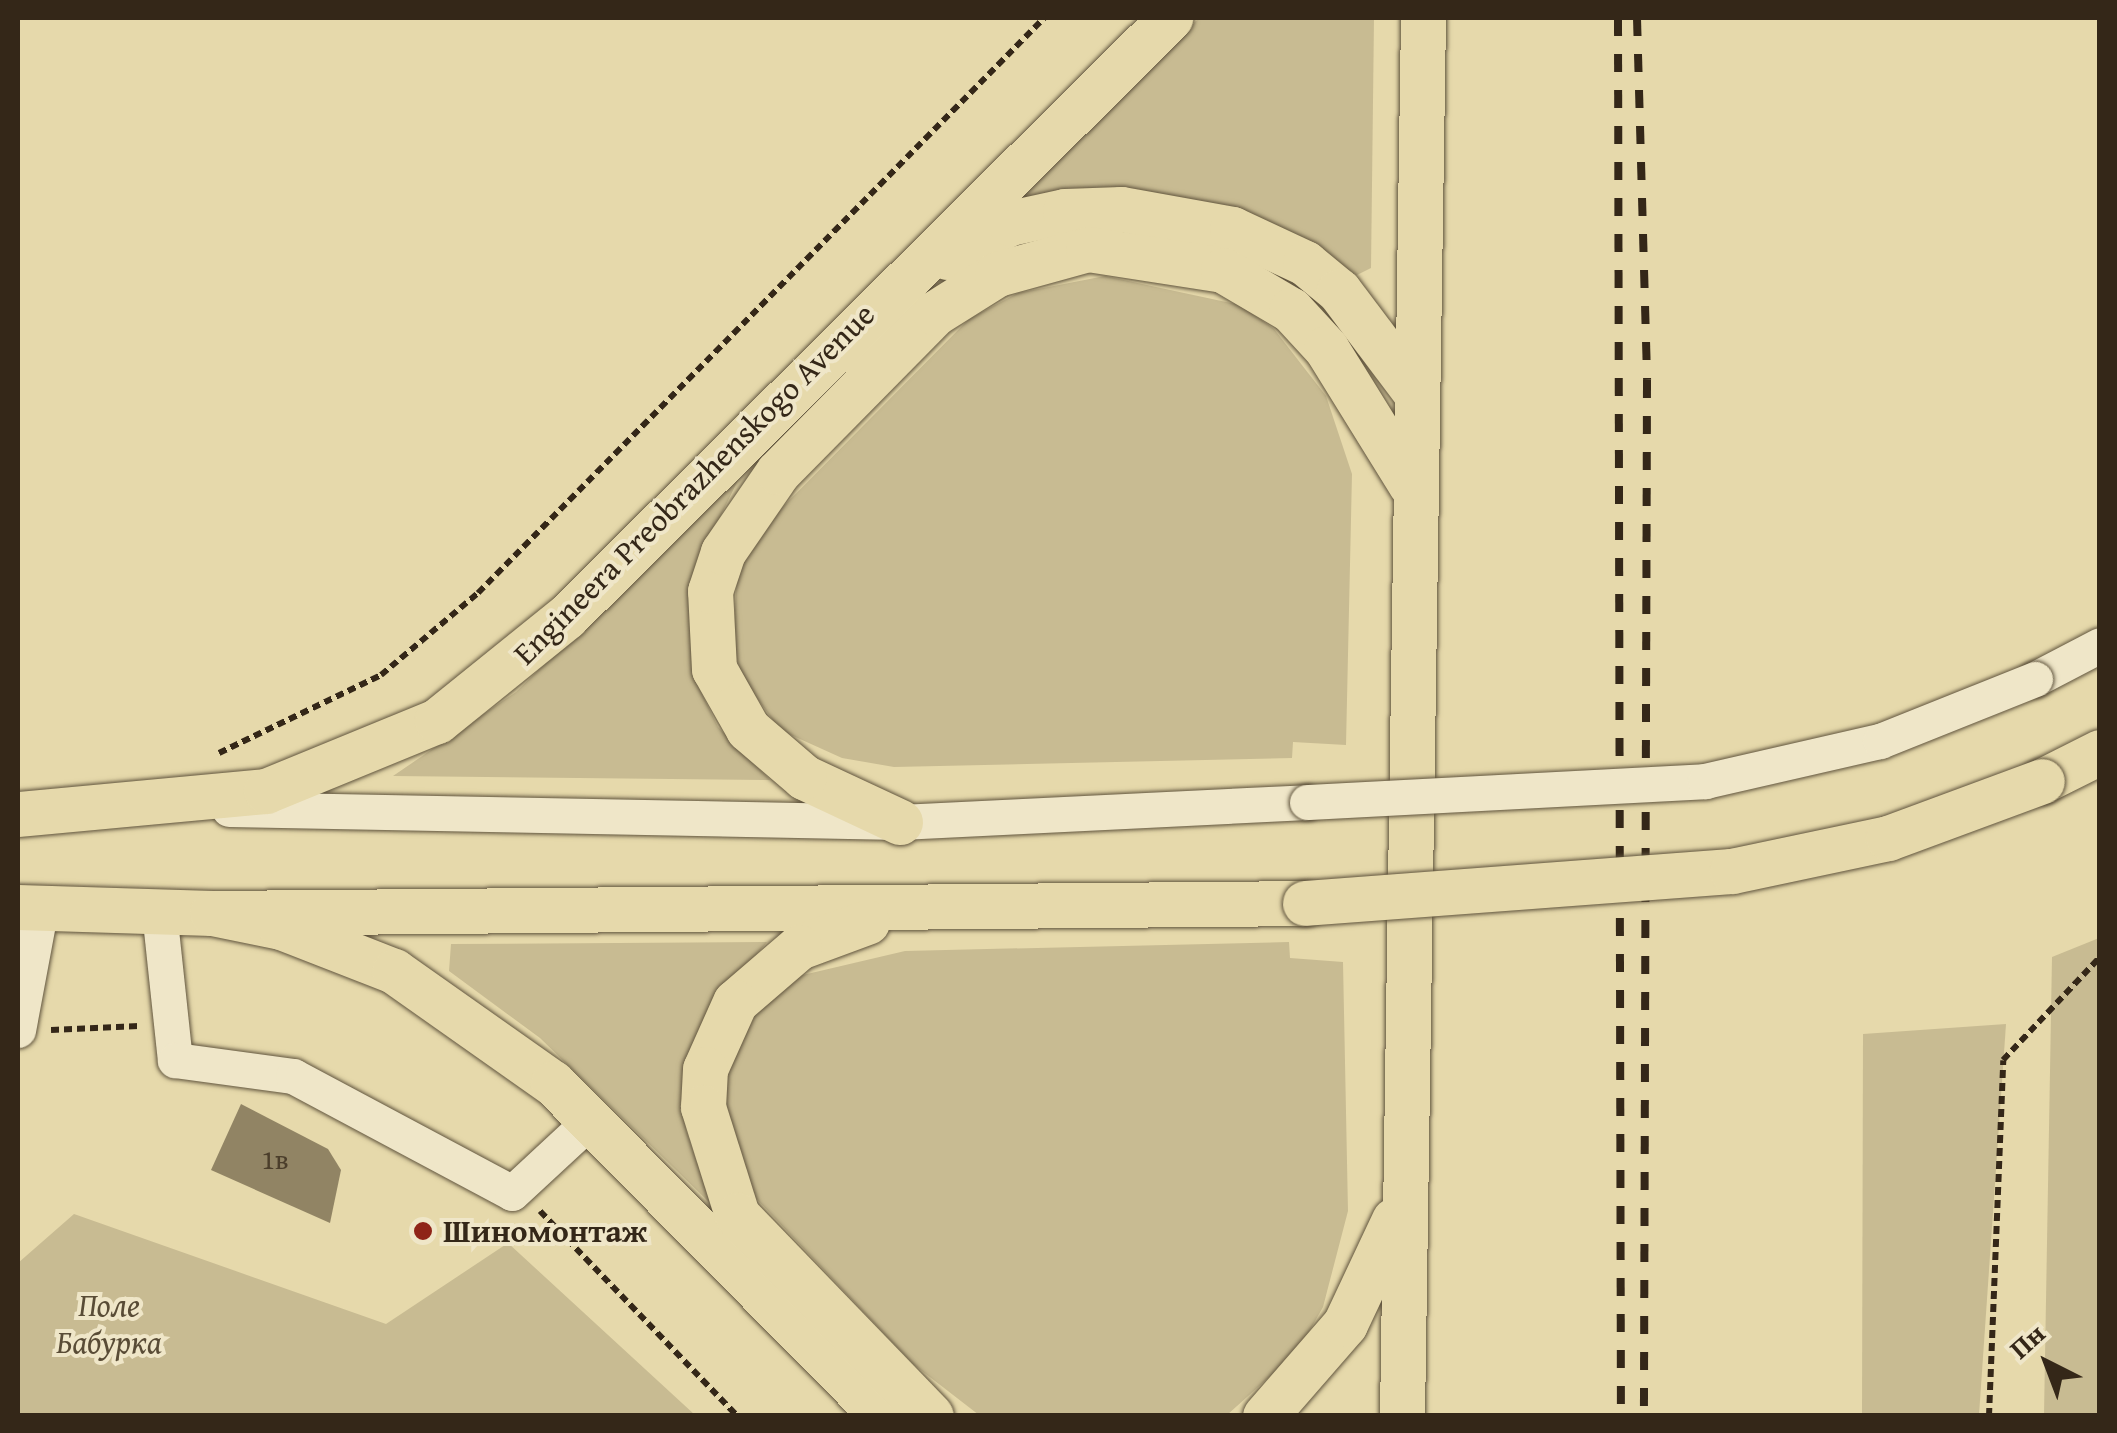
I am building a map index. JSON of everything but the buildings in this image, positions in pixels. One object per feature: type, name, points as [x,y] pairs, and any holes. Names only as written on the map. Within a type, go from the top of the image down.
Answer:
[{"type":"main road","name":"Engineera Preobrazhenskogo Avenue","points":[[18,814],[174,806],[327,772],[437,721],[566,617],[852,328],[1170,18]]},
{"type":"main road","points":[[1402,1416],[1400,1209],[1423,18]]},
{"type":"main road","points":[[852,328],[1010,224],[1121,209],[1232,229],[1305,263],[1339,291],[1415,392]]},
{"type":"main road","points":[[900,822],[804,778],[748,729],[714,669],[710,592],[724,552],[778,472],[936,313],[997,274],[1088,249],[1223,270],[1291,310],[1326,348],[1411,485]]},
{"type":"main road","points":[[29,907],[212,912],[899,912],[1305,903],[1732,871],[1888,838],[2042,781],[2100,752]]},
{"type":"main road","points":[[212,912],[281,927],[394,971],[508,1046],[592,1119],[792,1320],[891,1400],[931,1416]]},
{"type":"main road","points":[[899,912],[814,941],[764,970],[716,1037],[703,1108],[737,1216],[891,1400],[944,1416]]},
{"type":"main road","points":[[1265,1416],[1345,1324],[1400,1209]]},
{"type":"lane","points":[[174,806],[900,822],[1706,781],[1880,742],[2035,679],[2100,645]]},
{"type":"lane","points":[[18,1030],[29,907]]},
{"type":"lane","points":[[160,911],[174,1060],[293,1076],[512,1193],[592,1119]]},
{"type":"path","points":[[209,757],[381,675],[478,593],[1044,18]]},
{"type":"path","points":[[1988,1416],[2003,1060],[2100,956]]},
{"type":"green space","points":[[1199,18],[1374,18],[1371,268],[1353,277],[1011,204]]},
{"type":"green space","points":[[1105,276],[1240,305],[1274,329],[1326,396],[1352,474],[1346,745],[1293,742],[1292,758],[894,767],[842,758],[780,730],[742,677],[733,644],[737,576],[755,535],[969,319],[1018,293]]},
{"type":"green space","points":[[742,472],[698,562],[700,690],[718,727],[770,780],[393,776],[516,692]]},
{"type":"green space","points":[[2099,938],[2099,1415],[2044,1415],[2052,957]]},
{"type":"green space","points":[[767,942],[708,1013],[684,1093],[686,1130],[711,1204],[540,1038],[449,971],[451,944]]},
{"type":"green space","points":[[1289,942],[1290,958],[1343,962],[1348,1211],[1323,1307],[1298,1351],[1227,1415],[979,1415],[913,1364],[751,1193],[725,1112],[728,1069],[764,998],[790,978],[905,951]]},
{"type":"green space","points":[[2006,1024],[1979,1415],[1862,1415],[1863,1034]]},
{"type":"green space","name":"Поле Бабурка","points":[[74,1214],[386,1324],[508,1243],[695,1415],[18,1415],[18,1263]]},
{"type":"railway","points":[[1618,18],[1621,1416]]},
{"type":"railway","points":[[1637,18],[1647,380],[1644,1416]]},
{"type":"place","name":"Шиномонтаж","points":[[423,1231]]}]
